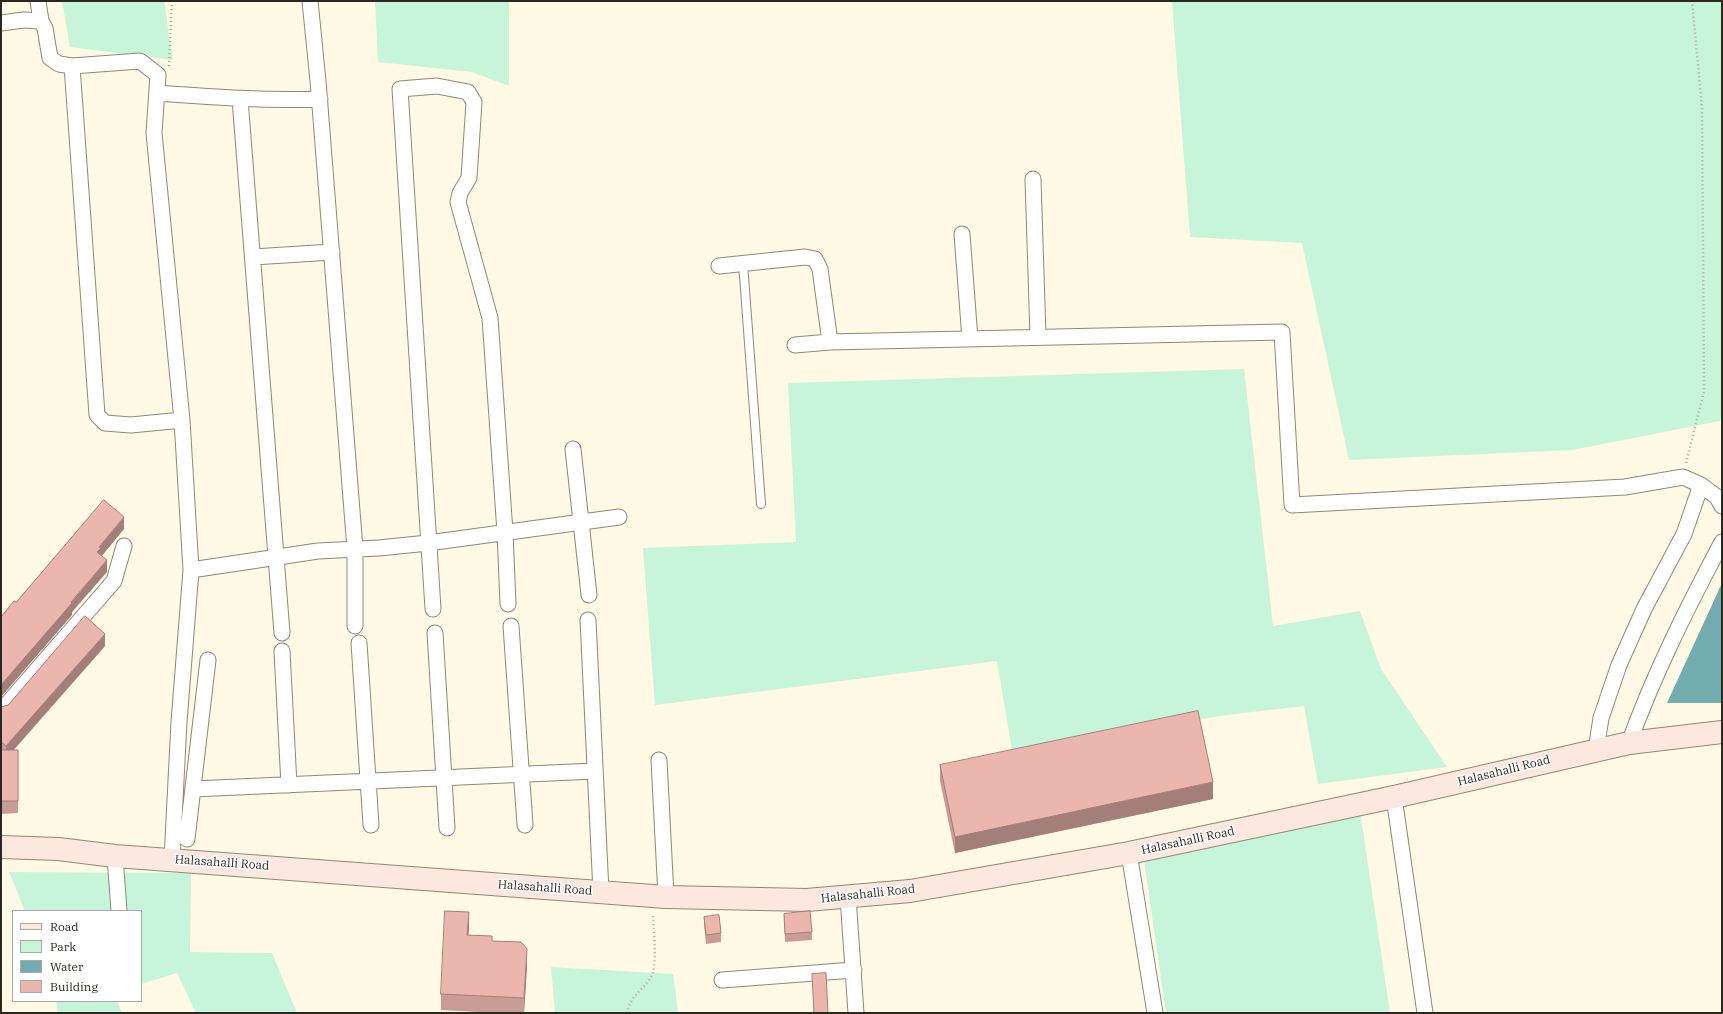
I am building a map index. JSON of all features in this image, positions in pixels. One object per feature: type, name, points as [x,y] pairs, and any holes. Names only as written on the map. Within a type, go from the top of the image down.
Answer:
[{"type":"main road","name":"Halasahalli Road","points":[[1,847],[58,849],[115,856],[659,896],[807,900],[910,891],[1129,854],[1394,797],[1629,743],[1722,732]]},
{"type":"street","points":[[38,1],[41,21],[45,28],[50,58],[58,64],[72,66],[140,61],[158,76],[154,133],[182,420],[191,570],[179,722],[172,859]]},
{"type":"street","points":[[310,1],[320,99],[355,549],[355,626]]},
{"type":"street","points":[[1,23],[24,20],[41,21]]},
{"type":"street","points":[[72,66],[97,415],[105,423],[131,425],[182,420]]},
{"type":"street","points":[[433,609],[400,89],[437,86],[468,92],[474,102],[469,178],[460,193],[458,202],[490,318],[505,532],[508,604]]},
{"type":"street","points":[[157,94],[240,99],[320,99]]},
{"type":"street","points":[[240,99],[282,633]]},
{"type":"street","points":[[1033,179],[1038,337]]},
{"type":"street","points":[[962,234],[970,339]]},
{"type":"street","points":[[253,257],[332,252]]},
{"type":"street","points":[[719,266],[805,257],[815,259],[820,269],[830,342]]},
{"type":"street","points":[[795,345],[830,342],[1282,332],[1292,505],[1625,487],[1683,477],[1701,485],[1717,497],[1722,506]]},
{"type":"street","points":[[573,449],[589,596]]},
{"type":"street","points":[[1596,750],[1601,718],[1619,665],[1644,609],[1684,534],[1701,485]]},
{"type":"street","points":[[191,570],[318,551],[428,543],[619,517]]},
{"type":"street","points":[[1629,743],[1642,706],[1678,629],[1722,542]]},
{"type":"street","points":[[1,710],[114,581],[124,546]]},
{"type":"street","points":[[588,620],[601,892]]},
{"type":"street","points":[[511,626],[525,825]]},
{"type":"street","points":[[435,632],[447,828]]},
{"type":"street","points":[[359,642],[371,825]]},
{"type":"street","points":[[282,651],[289,785]]},
{"type":"street","points":[[187,839],[208,660]]},
{"type":"street","points":[[659,760],[659,896]]},
{"type":"street","points":[[193,789],[595,771]]},
{"type":"street","points":[[1394,797],[1425,1013]]},
{"type":"street","points":[[1129,854],[1154,1013]]},
{"type":"street","points":[[115,856],[119,910]]},
{"type":"street","points":[[848,897],[856,1013]]},
{"type":"street","points":[[722,980],[854,970]]},
{"type":"lane","points":[[743,263],[761,504]]},
{"type":"path","points":[[158,76],[170,66],[172,1]]},
{"type":"path","points":[[1683,477],[1704,391],[1702,108],[1692,1]]},
{"type":"path","points":[[627,1013],[632,997],[652,976],[659,896]]},
{"type":"green space","points":[[62,1],[164,1],[173,60],[70,47]]},
{"type":"green space","points":[[375,1],[509,1],[509,86],[472,72],[378,62]]},
{"type":"green space","points":[[1172,1],[1722,1],[1722,411],[1720,421],[1572,450],[1349,460],[1302,243],[1190,237]]},
{"type":"green space","points":[[1244,369],[1273,626],[1360,611],[1381,669],[1447,767],[1318,784],[1304,706],[1226,715],[1012,750],[997,661],[655,705],[643,548],[796,542],[788,383]]},
{"type":"green space","points":[[1360,811],[1390,1013],[1166,1013],[1143,854]]},
{"type":"green space","points":[[9,872],[191,873],[190,952],[272,953],[297,1013],[196,1013],[177,973],[142,984],[142,910],[25,910]]},
{"type":"green space","points":[[551,967],[673,974],[678,1013],[555,1013]]},
{"type":"green space","points":[[56,1002],[117,1002],[122,1013],[58,1013]]},
{"type":"water","points":[[1722,583],[1722,703],[1667,703]]},
{"type":"building","points":[[104,500],[124,517],[99,547],[101,548],[97,552],[107,560],[1,685],[1,617],[14,601],[16,602]]},
{"type":"building","points":[[85,616],[105,634],[6,746],[1,742],[1,707],[8,705]]},
{"type":"building","points":[[1198,711],[1213,782],[955,837],[940,765]]},
{"type":"building","points":[[1,750],[18,750],[18,801],[1,801]]},
{"type":"building","points":[[445,911],[469,912],[467,935],[492,936],[492,941],[521,942],[527,949],[524,998],[441,994]]},
{"type":"building","points":[[810,911],[812,932],[785,934],[784,914]]},
{"type":"building","points":[[719,915],[721,933],[706,935],[704,917]]},
{"type":"building","points":[[826,973],[828,1013],[814,1013],[812,974]]}]
